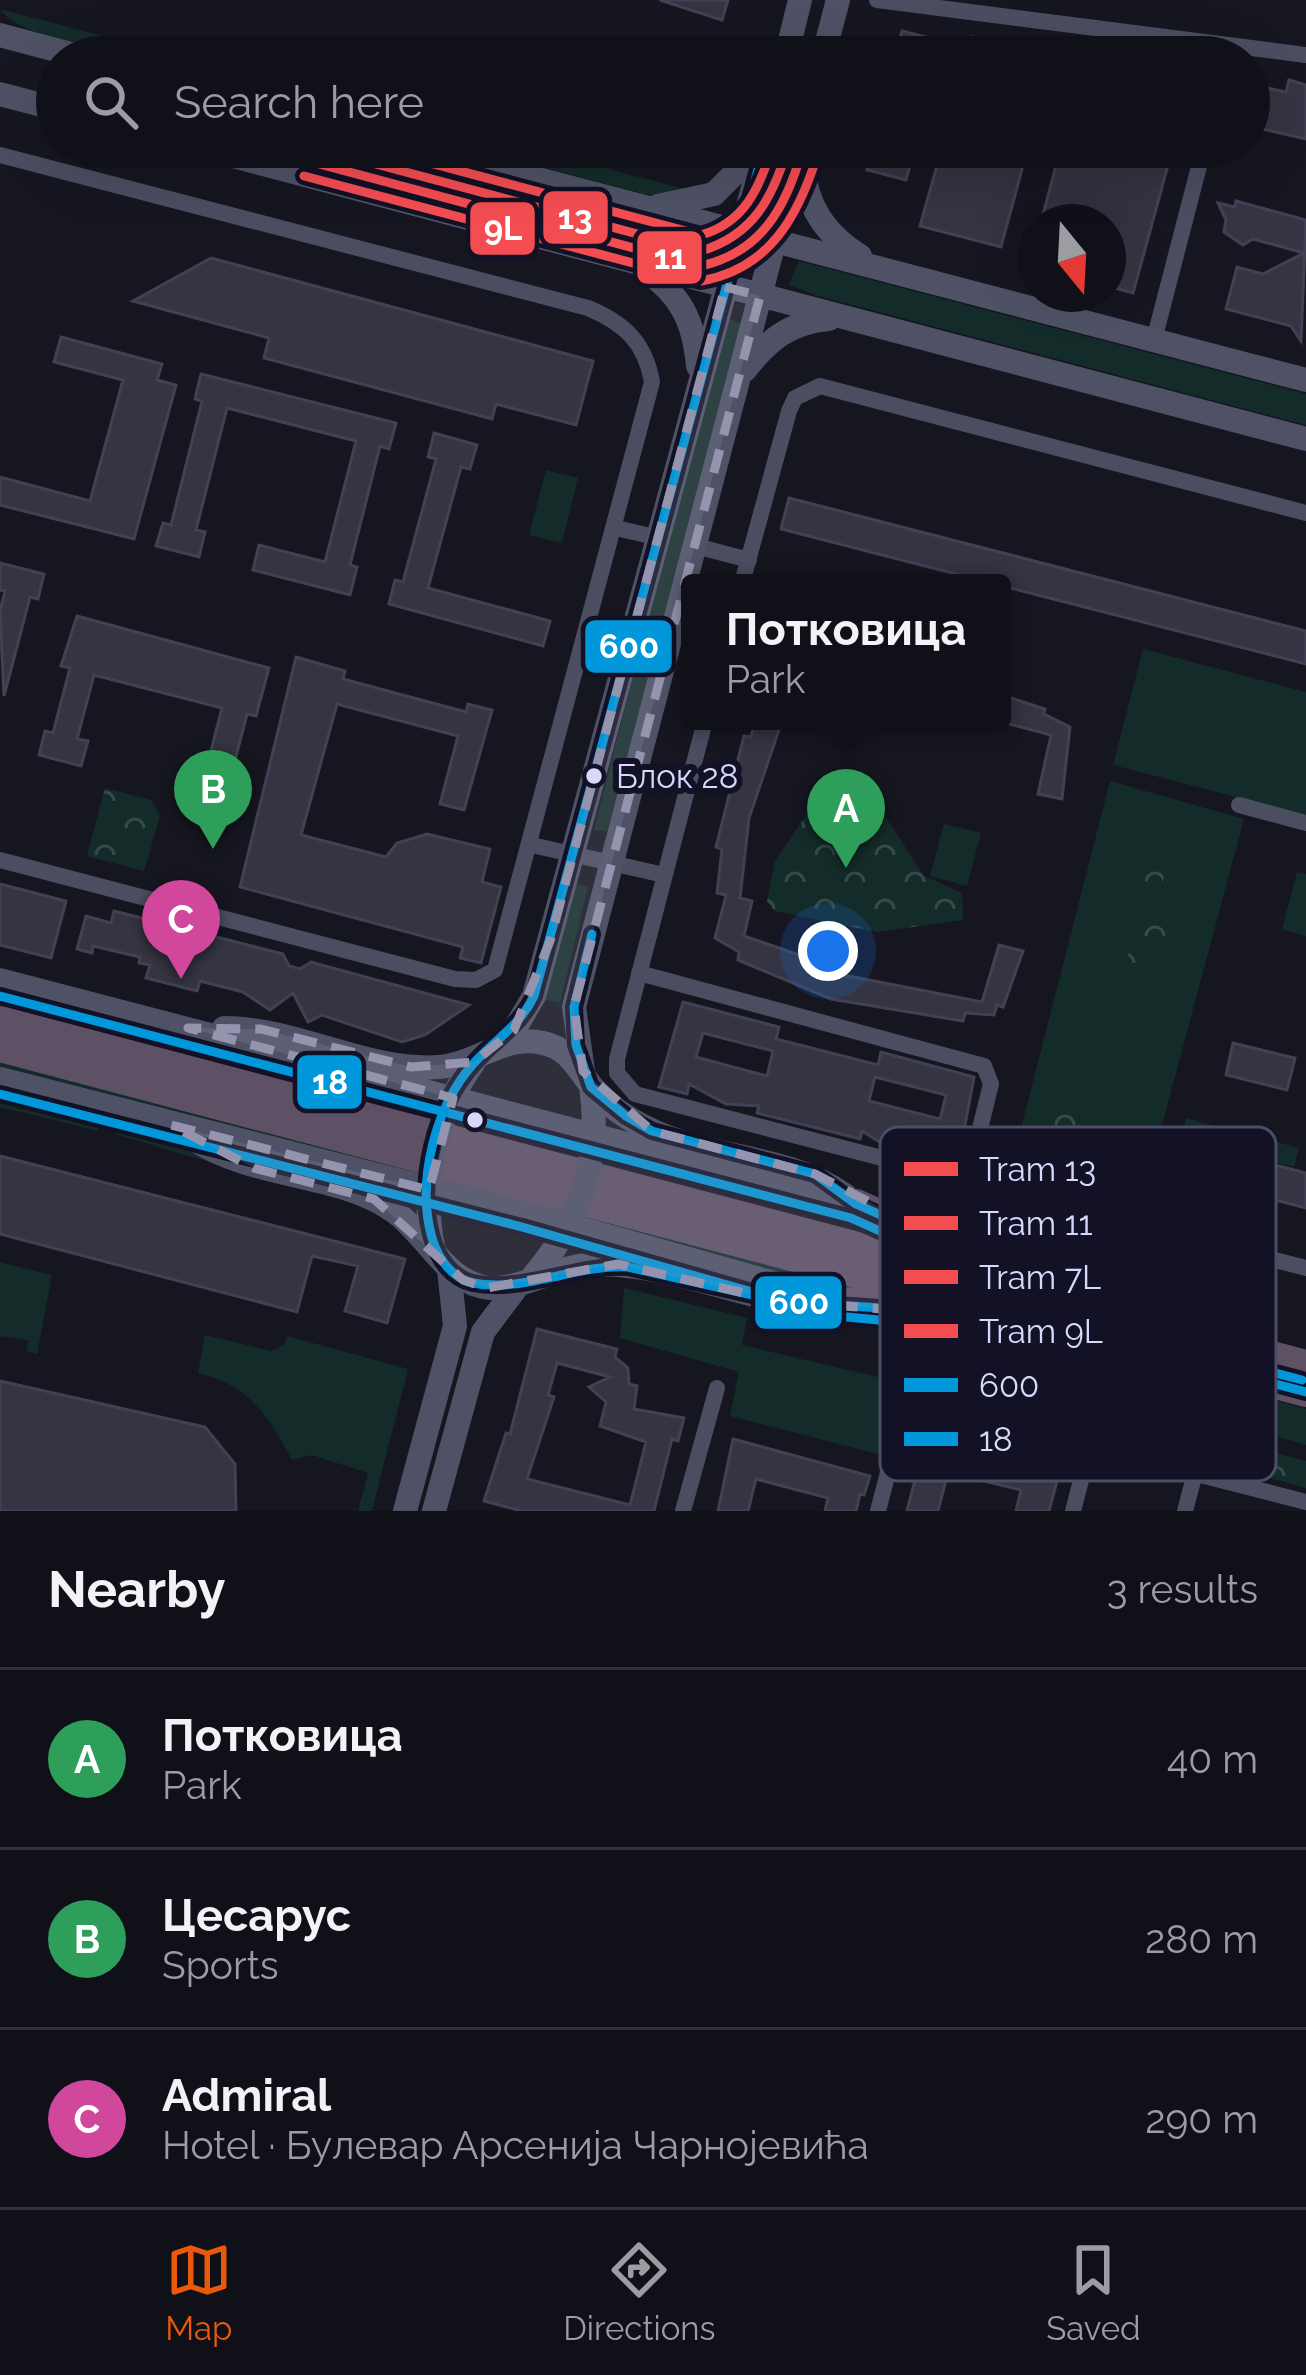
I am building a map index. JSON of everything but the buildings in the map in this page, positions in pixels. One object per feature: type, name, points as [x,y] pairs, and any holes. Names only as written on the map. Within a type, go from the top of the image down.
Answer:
[{"type":"highway","points":[[0,1022],[880,1265]]},
{"type":"highway","points":[[0,1047],[880,1269]]},
{"type":"highway","points":[[856,1204],[880,1215]]},
{"type":"highway","points":[[841,1302],[880,1303]]},
{"type":"highway","points":[[1276,1359],[1306,1365]]},
{"type":"highway","points":[[1276,1383],[1306,1392]]},
{"type":"street","points":[[791,36],[800,0]]},
{"type":"street","points":[[829,36],[838,0]]},
{"type":"street","points":[[877,0],[1128,36]]},
{"type":"street","points":[[0,35],[36,45]]},
{"type":"street","points":[[1270,54],[1306,56]]},
{"type":"street","points":[[2,95],[36,104]]},
{"type":"street","points":[[0,155],[36,164]]},
{"type":"street","points":[[0,860],[470,981],[499,964],[652,382],[641,347],[619,322],[588,308],[50,168]]},
{"type":"street","points":[[278,168],[1306,439]]},
{"type":"street","points":[[494,168],[1306,380]]},
{"type":"street","points":[[638,207],[672,206],[714,194],[741,168]]},
{"type":"street","points":[[433,1247],[428,1211],[433,1156],[454,1095],[485,1054],[514,1030],[535,996],[757,168]]},
{"type":"street","points":[[685,574],[794,168]]},
{"type":"street","points":[[804,168],[813,211],[836,238],[877,267]]},
{"type":"street","points":[[1154,340],[1199,168]]},
{"type":"street","points":[[633,262],[679,298],[689,315],[700,378]]},
{"type":"street","points":[[735,388],[766,342],[785,330],[846,318]]},
{"type":"street","points":[[745,574],[795,398],[827,386],[1306,513]]},
{"type":"street","points":[[616,528],[655,537]]},
{"type":"street","points":[[692,545],[749,560]]},
{"type":"street","points":[[434,1511],[483,1332],[555,1251],[581,1200],[592,1140],[574,1007],[681,588]]},
{"type":"street","points":[[704,730],[616,1059],[623,1086],[634,1094],[880,1157]]},
{"type":"street","points":[[1239,805],[1306,823]]},
{"type":"street","points":[[532,845],[664,875]]},
{"type":"street","points":[[639,973],[984,1066],[991,1084],[981,1127]]},
{"type":"street","points":[[0,980],[856,1204]]},
{"type":"street","points":[[188,1028],[261,1029],[411,1067],[542,1042],[568,1054],[587,1079],[652,1131],[814,1174],[856,1204]]},
{"type":"street","points":[[0,1079],[526,1213],[841,1302]]},
{"type":"street","points":[[171,1125],[211,1151],[254,1168],[374,1199],[433,1247],[448,1269],[454,1326],[405,1511]]},
{"type":"street","points":[[1276,1260],[1306,1268]]},
{"type":"street","points":[[448,1269],[487,1288],[618,1264],[779,1301],[841,1302]]},
{"type":"street","points":[[683,1511],[717,1388]]},
{"type":"street","points":[[878,1511],[886,1481]]},
{"type":"street","points":[[1073,1511],[1081,1481]]},
{"type":"street","points":[[1185,1511],[1193,1481]]},
{"type":"street","points":[[1226,1481],[1306,1502]]},
{"type":"highlighted area","points":[[725,287],[760,296],[574,1007],[583,1071],[652,1131],[815,1174],[975,1257],[1067,1323],[779,1301],[618,1264],[487,1288],[463,1280],[374,1199],[254,1168],[171,1125],[429,1190],[453,1098],[188,1028],[261,1029],[411,1067],[474,1062],[514,1030],[550,941]]},
{"type":"green space","points":[[0,9],[102,36],[48,36],[13,21]]},
{"type":"green space","points":[[339,168],[368,168],[705,260]]},
{"type":"green space","points":[[430,168],[451,168],[687,233]]},
{"type":"green space","points":[[547,168],[605,168],[700,193],[673,198]]},
{"type":"green space","points":[[799,261],[1306,394],[1306,425],[815,295],[789,285]]},
{"type":"green space","points":[[724,318],[744,324],[607,831],[594,830]]},
{"type":"green space","points":[[546,470],[578,478],[562,543],[529,535]]},
{"type":"green space","points":[[1143,649],[1306,692],[1306,815],[1113,765]]},
{"type":"green space","points":[[1110,781],[1244,819],[1161,1127],[1021,1127]]},
{"type":"green space","points":[[105,788],[151,800],[160,816],[144,871],[87,856]]},
{"type":"green space","points":[[876,802],[924,876],[962,893],[963,920],[877,932],[775,911],[767,902],[775,861],[807,814],[830,817]]},
{"type":"green space","points":[[944,824],[981,833],[967,886],[930,876]]},
{"type":"green space","points":[[1149,828],[1174,834],[1162,885],[1136,879]]},
{"type":"green space","points":[[1297,872],[1306,874],[1306,936],[1282,929]]},
{"type":"green space","points":[[573,883],[588,887],[560,1003],[542,999]]},
{"type":"green space","points":[[1137,917],[1181,928],[1170,974],[1126,963]]},
{"type":"green space","points":[[0,991],[855,1216],[880,1226],[880,1231],[0,999]]},
{"type":"green space","points":[[0,1061],[880,1295],[836,1292],[0,1071]]},
{"type":"green space","points":[[0,1089],[94,1115],[100,1126],[98,1131],[0,1107]]},
{"type":"green space","points":[[1066,1092],[1093,1109],[1096,1127],[1046,1127]]},
{"type":"green space","points":[[1186,1118],[1220,1127],[1184,1127]]},
{"type":"green space","points":[[130,1124],[146,1127],[256,1176],[115,1134]]},
{"type":"green space","points":[[1276,1142],[1299,1148],[1294,1167],[1276,1162]]},
{"type":"green space","points":[[0,1262],[52,1275],[37,1354],[26,1351],[29,1340],[0,1336]]},
{"type":"green space","points":[[624,1288],[747,1318],[742,1345],[880,1377],[878,1454],[730,1416],[739,1372],[620,1338]]},
{"type":"green space","points":[[800,1311],[880,1316],[880,1331]]},
{"type":"green space","points":[[205,1335],[271,1351],[284,1345],[287,1336],[408,1369],[372,1511],[358,1511],[368,1473],[312,1455],[292,1460],[245,1394],[198,1373]]},
{"type":"green space","points":[[1276,1401],[1306,1409],[1306,1445],[1276,1436]]},
{"type":"green space","points":[[1276,1453],[1306,1461],[1306,1488],[1276,1480]]},
{"type":"tram line","name":"11","points":[[334,168],[701,266],[756,238],[779,208],[796,168]]},
{"type":"tram line","name":"13","points":[[391,168],[701,251],[748,224],[768,198],[781,168]]},
{"type":"tram line","name":"7L","points":[[449,168],[701,235],[739,213],[765,168]]},
{"type":"tram line","name":"9L","points":[[304,176],[701,281],[725,275],[763,252],[790,219],[812,168]]},
{"type":"transit line","name":"600","points":[[758,168],[534,996],[522,1016],[481,1055],[448,1101],[432,1146],[428,1216],[442,1260],[452,1272],[473,1283],[511,1284],[628,1267],[779,1301],[880,1308]]},
{"type":"transit line","name":"600","points":[[592,934],[574,1007],[576,1045],[591,1087],[652,1131],[815,1174],[856,1204],[880,1215]]},
{"type":"transit line","name":"18","points":[[0,996],[851,1218],[880,1231]]},
{"type":"transit line","name":"18","points":[[0,1094],[522,1227],[837,1316],[880,1320]]},
{"type":"transit line","name":"18","points":[[1276,1373],[1302,1380]]},
{"type":"transit line","name":"600","points":[[1276,1384],[1306,1392]]},
{"type":"place","name":"Блок 28","points":[[594,776]]},
{"type":"place","name":"Цесарус","points":[[213,849]]},
{"type":"place","name":"Потковица","points":[[846,868]]},
{"type":"place","name":"Admiral","points":[[181,979]]}]
